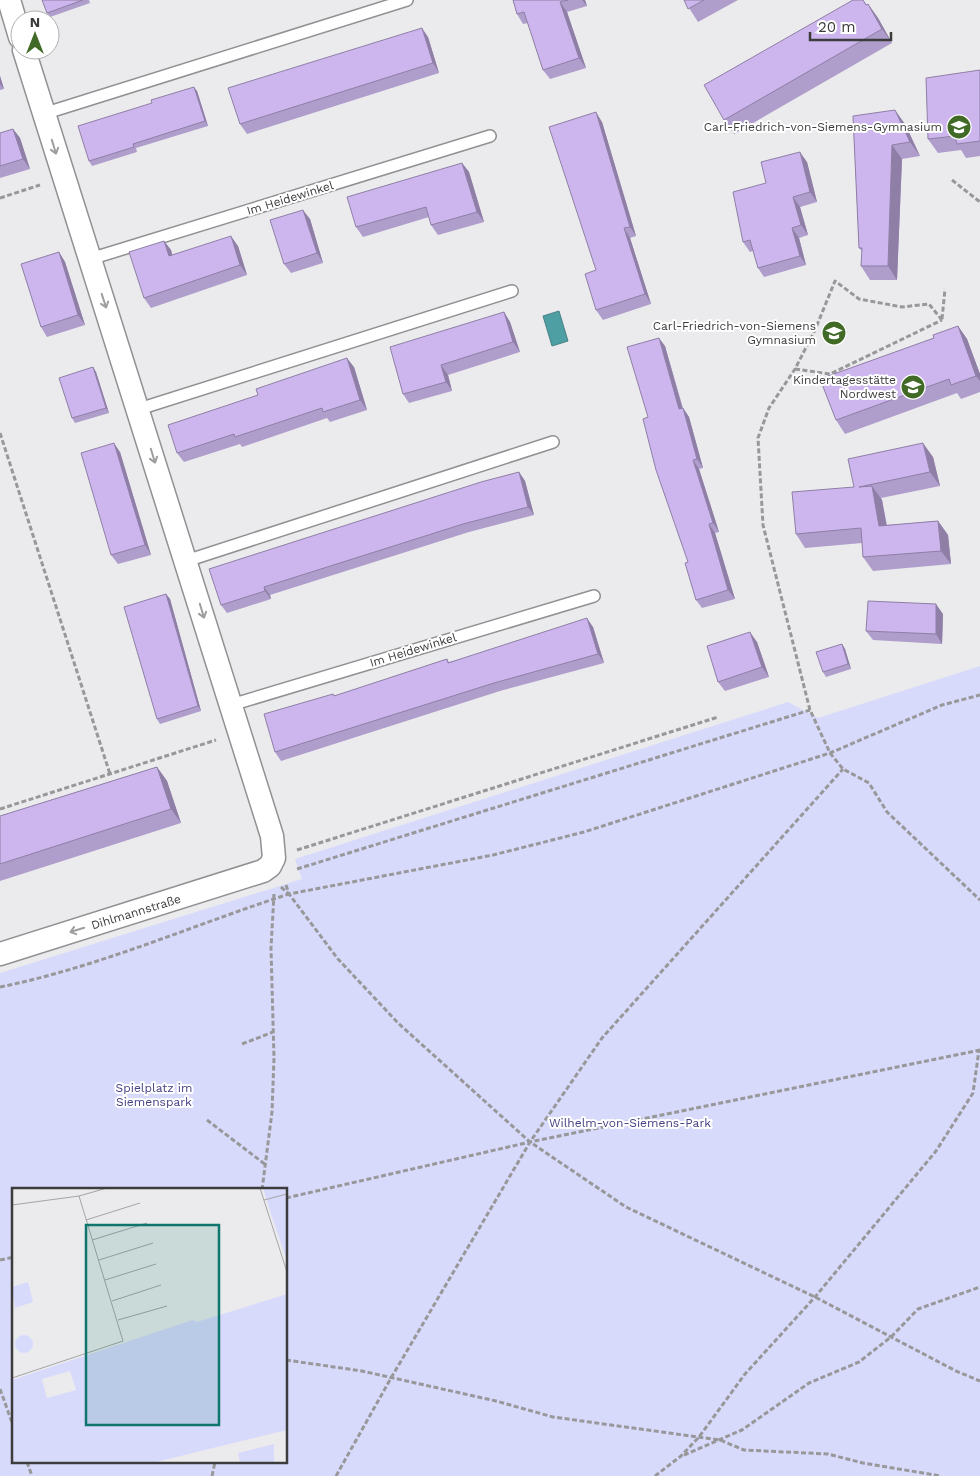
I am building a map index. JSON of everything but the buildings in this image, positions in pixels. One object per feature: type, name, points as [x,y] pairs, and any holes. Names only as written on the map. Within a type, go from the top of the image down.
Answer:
[{"type":"street","points":[[27,60],[139,409],[272,836],[275,871]]},
{"type":"street","name":"Dihlmannstraße","points":[[0,954],[240,879],[275,871]]},
{"type":"lane","points":[[43,114],[407,0]]},
{"type":"lane","name":"Im Heidewinkel","points":[[90,259],[490,136]]},
{"type":"lane","points":[[139,409],[512,291]]},
{"type":"lane","points":[[186,561],[552,442]]},
{"type":"lane","name":"Im Heidewinkel","points":[[231,705],[594,596]]},
{"type":"path","points":[[0,198],[63,177]]},
{"type":"path","points":[[952,180],[980,202]]},
{"type":"path","points":[[942,320],[929,304],[902,307],[859,299],[835,281],[795,369],[769,408],[758,438],[763,525],[810,710],[830,753],[843,769],[869,783],[887,812],[980,900]]},
{"type":"path","points":[[942,320],[944,289]]},
{"type":"path","points":[[795,369],[830,374],[942,320]]},
{"type":"path","points":[[0,433],[110,774]]},
{"type":"path","points":[[0,986],[137,949],[187,928],[289,894],[464,861],[584,832],[830,753],[942,705],[980,695]]},
{"type":"path","points":[[275,871],[297,869],[810,710]]},
{"type":"path","points":[[275,871],[718,717]]},
{"type":"path","points":[[0,809],[240,733]]},
{"type":"path","points":[[336,1476],[391,1378],[530,1142],[602,1038],[843,769]]},
{"type":"path","points":[[275,871],[289,894],[338,960],[398,1023],[530,1142],[626,1208],[815,1297],[980,1381]]},
{"type":"path","points":[[275,871],[289,894]]},
{"type":"path","points":[[262,1188],[272,1112],[271,948],[275,871]]},
{"type":"path","points":[[242,1044],[273,1032]]},
{"type":"path","points":[[288,1198],[530,1142],[979,1050],[973,1093],[936,1151],[815,1297],[745,1374],[699,1438],[682,1456],[655,1476]]},
{"type":"path","points":[[207,1120],[266,1165]]},
{"type":"path","points":[[682,1456],[742,1430],[809,1383],[859,1362],[891,1337],[918,1309],[980,1287]]},
{"type":"path","points":[[288,1360],[362,1371],[496,1401],[553,1417],[720,1440],[744,1450],[828,1454],[863,1463],[941,1476]]},
{"type":"path","points":[[0,1389],[12,1422]]},
{"type":"path","points":[[28,1464],[32,1476]]},
{"type":"green space","name":"Wilhelm-von-Siemens-Park","points":[[980,666],[980,1476],[0,1476],[0,973],[302,879],[295,859],[788,702],[818,718]]},
{"type":"shaded area","points":[[559,311],[568,341],[552,346],[543,316]]},
{"type":"place","name":"Carl-Friedrich-von-Siemens-Gymnasium","points":[[959,127]]},
{"type":"place","name":"Carl-Friedrich-von-Siemens Gymnasium","points":[[834,333]]},
{"type":"place","name":"Kindertagesstätte Nordwest","points":[[913,387]]},
{"type":"park label","name":"Spielplatz im Siemenspark","points":[[154,1095]]}]
